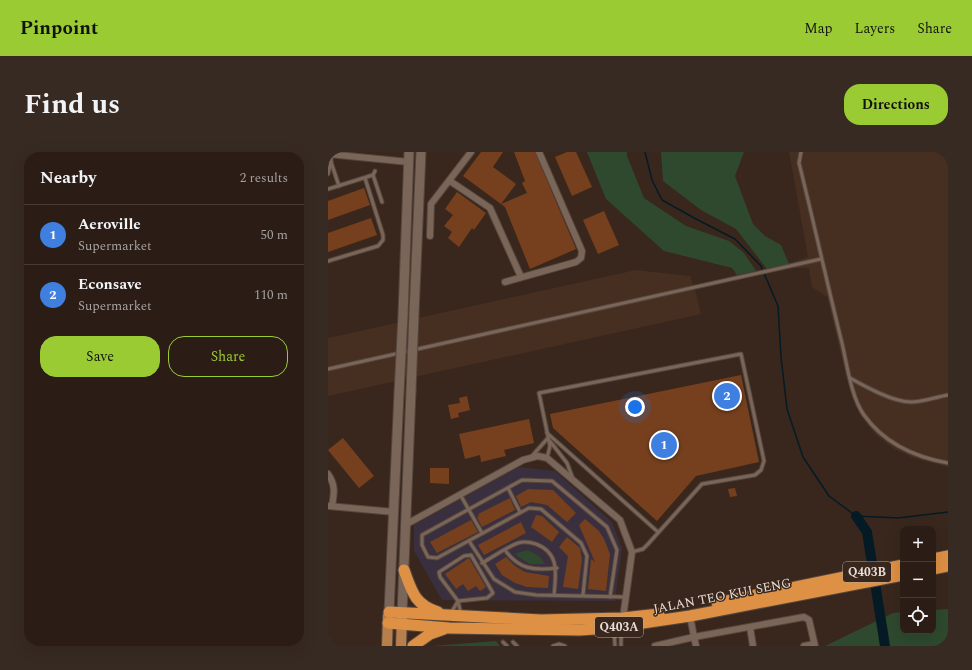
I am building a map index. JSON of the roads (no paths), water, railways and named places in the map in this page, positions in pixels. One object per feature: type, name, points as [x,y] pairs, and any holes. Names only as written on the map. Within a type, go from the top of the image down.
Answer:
[{"type":"highway","points":[[936,558],[948,556]]},
{"type":"highway","name":"JALAN TEO KUI SENG","points":[[402,619],[450,616],[626,622],[690,616],[832,584],[900,566]]},
{"type":"highway","points":[[936,568],[948,566]]},
{"type":"highway","points":[[404,570],[413,594],[420,604],[427,609],[450,616]]},
{"type":"highway","name":"JALAN TEO KUI SENG","points":[[402,619],[448,628],[580,630],[609,628],[626,622],[680,611],[832,584],[900,575]]},
{"type":"highway","name":"Q403B","points":[[388,618],[402,619]]},
{"type":"highway","points":[[413,646],[430,634],[448,628]]},
{"type":"main road","points":[[401,646],[421,152]]},
{"type":"main road","points":[[387,646],[409,157]]},
{"type":"street","points":[[430,236],[431,204],[450,181],[470,152]]},
{"type":"street","points":[[505,282],[576,262],[582,254],[539,152]]},
{"type":"street","points":[[329,154],[409,157]]},
{"type":"street","points":[[450,181],[490,208],[521,277]]},
{"type":"street","points":[[406,525],[530,458],[538,456],[547,458],[620,520],[632,552],[625,597],[626,622]]},
{"type":"street","points":[[328,474],[333,480],[334,487],[330,506],[394,512]]},
{"type":"street","points":[[690,616],[696,646]]},
{"type":"street","points":[[655,646],[804,617],[809,620],[811,625],[815,645],[804,646]]},
{"type":"street","points":[[750,627],[753,646]]},
{"type":"street","points":[[328,642],[331,646]]},
{"type":"lane","points":[[801,152],[799,163],[821,259],[850,378],[863,414],[894,444],[914,454],[948,463]]},
{"type":"lane","points":[[329,154],[339,186]]},
{"type":"lane","points":[[328,174],[331,162]]},
{"type":"lane","points":[[375,171],[373,176],[382,202]]},
{"type":"lane","points":[[328,184],[329,189],[373,176]]},
{"type":"lane","points":[[328,261],[378,246],[382,243],[383,235],[365,178]]},
{"type":"lane","points":[[328,369],[821,259]]},
{"type":"lane","points":[[547,458],[550,446],[539,393],[741,354],[764,461],[761,470],[755,475],[702,484],[643,549],[632,552]]},
{"type":"lane","points":[[850,378],[864,387],[906,402],[921,401],[948,395]]},
{"type":"lane","points":[[547,433],[658,532]]},
{"type":"lane","points":[[530,458],[548,438]]},
{"type":"lane","points":[[548,438],[567,463],[574,480]]},
{"type":"lane","points":[[583,595],[587,556],[581,542],[541,509],[529,508],[520,512],[437,558],[432,559],[428,557],[422,545],[422,535],[522,480],[552,482],[607,527],[617,550],[610,597]]},
{"type":"lane","points":[[508,488],[520,512]]},
{"type":"lane","points":[[461,496],[482,533]]},
{"type":"lane","points":[[469,541],[482,563],[494,579],[516,592],[536,595],[625,597]]},
{"type":"lane","points":[[482,563],[518,543],[531,542],[546,550],[554,558],[556,568],[554,595]]},
{"type":"lane","points":[[505,550],[511,559],[527,568],[556,568]]},
{"type":"lane","points":[[458,601],[487,598],[493,593],[471,555],[464,556],[439,572],[440,577],[458,601],[462,617]]},
{"type":"lane","points":[[450,616],[458,601]]},
{"type":"lane","points":[[621,646],[622,632],[626,622]]},
{"type":"lane","points":[[609,628],[614,630],[615,633],[615,646]]},
{"type":"lane","points":[[503,642],[507,646]]},
{"type":"lane","points":[[513,642],[517,646]]},
{"type":"lane","points":[[553,646],[559,644],[565,646]]},
{"type":"waterway","points":[[645,152],[652,180],[662,200],[735,239],[761,266],[778,306],[781,357],[787,409],[803,457],[829,496],[856,516],[898,518],[948,512]]},
{"type":"waterway","points":[[856,516],[867,532],[885,646]]},
{"type":"place","name":"Econsave","points":[[727,396]]},
{"type":"place","name":"Aeroville","points":[[664,445]]}]
